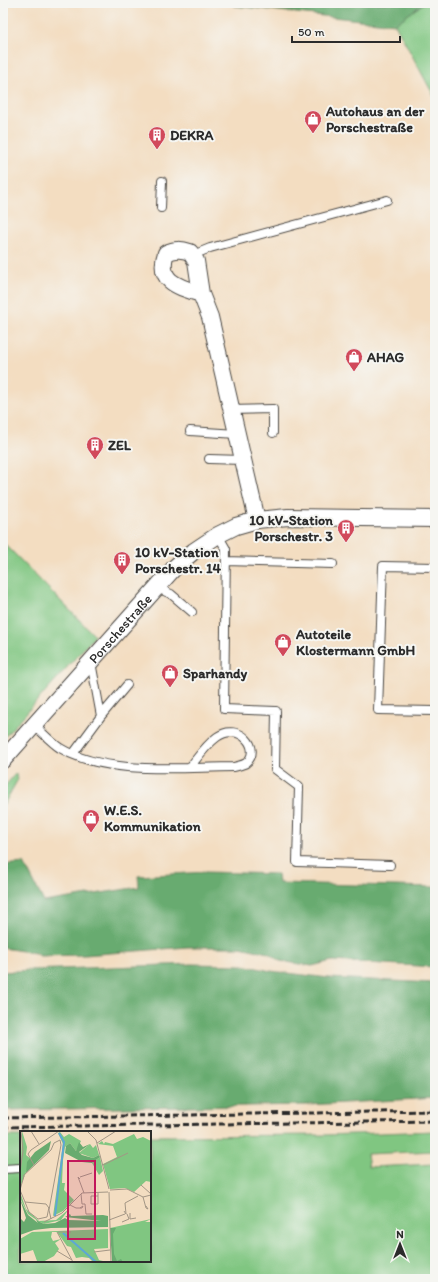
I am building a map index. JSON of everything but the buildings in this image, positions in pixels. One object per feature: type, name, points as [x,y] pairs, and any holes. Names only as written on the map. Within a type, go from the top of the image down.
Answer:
[{"type":"street","points":[[201,294],[177,286],[168,280],[164,272],[163,261],[166,253],[173,249],[183,250],[193,255],[201,294],[210,316],[257,520]]},
{"type":"street","name":"Porschestraße","points":[[3,760],[35,726],[175,567],[189,555],[218,535],[236,526],[257,520],[288,517],[435,519]]},
{"type":"lane","points":[[161,208],[162,181]]},
{"type":"lane","points":[[193,255],[210,248],[386,200]]},
{"type":"lane","points":[[231,410],[273,408],[273,433]]},
{"type":"lane","points":[[190,431],[237,434]]},
{"type":"lane","points":[[209,459],[243,460]]},
{"type":"lane","points":[[218,535],[226,548],[224,709],[276,711],[275,769],[299,787],[297,862],[390,865]]},
{"type":"lane","points":[[226,561],[332,564]]},
{"type":"lane","points":[[435,567],[383,566],[378,710],[435,711]]},
{"type":"lane","points":[[157,588],[171,594],[192,612]]},
{"type":"lane","points":[[91,661],[101,716]]},
{"type":"lane","points":[[73,754],[101,716],[127,685]]},
{"type":"lane","points":[[35,726],[60,748],[73,754],[96,763],[134,767],[190,767],[234,767],[246,763],[250,755],[250,746],[246,737],[238,733],[218,736],[190,767]]},
{"type":"lane","points":[[3,1169],[20,1168]]},
{"type":"green space","points":[[230,3],[424,3],[395,24],[234,6]]},
{"type":"green space","points":[[424,3],[435,3],[435,98],[395,24]]},
{"type":"green space","points":[[3,542],[95,636],[3,739]]},
{"type":"green space","points":[[16,773],[17,781],[3,806],[3,788]]},
{"type":"green space","points":[[24,863],[44,902],[139,887],[138,876],[206,872],[278,874],[279,883],[435,887],[435,967],[332,961],[312,966],[280,961],[268,953],[240,947],[188,947],[85,955],[40,956],[35,953],[3,948],[3,865]]},
{"type":"green space","points":[[192,964],[243,965],[271,971],[329,978],[435,983],[435,1098],[308,1105],[3,1110],[3,972]]},
{"type":"green space","points":[[435,1131],[435,1151],[367,1154],[369,1167],[435,1164],[435,1279],[3,1279],[3,1136],[20,1136],[20,1262],[151,1262],[151,1136],[325,1135]]},
{"type":"waterway","points":[[3,1272],[11,1279]]},
{"type":"railway","points":[[3,1118],[435,1111]]},
{"type":"railway","points":[[3,1127],[435,1121]]},
{"type":"place","name":"Autohaus an der Porschestraße","points":[[313,134]]},
{"type":"place","name":"DEKRA","points":[[157,150]]},
{"type":"place","name":"AHAG","points":[[354,372]]},
{"type":"place","name":"ZEL","points":[[95,460]]},
{"type":"place","name":"10 kV-Station Porschestr. 3","points":[[346,543]]},
{"type":"place","name":"10 kV-Station Porschestr. 14","points":[[122,575]]},
{"type":"place","name":"Autoteile Klostermann GmbH","points":[[283,657]]},
{"type":"place","name":"Sparhandy","points":[[170,688]]},
{"type":"place","name":"W.E.S. Kommunikation","points":[[91,833]]}]
